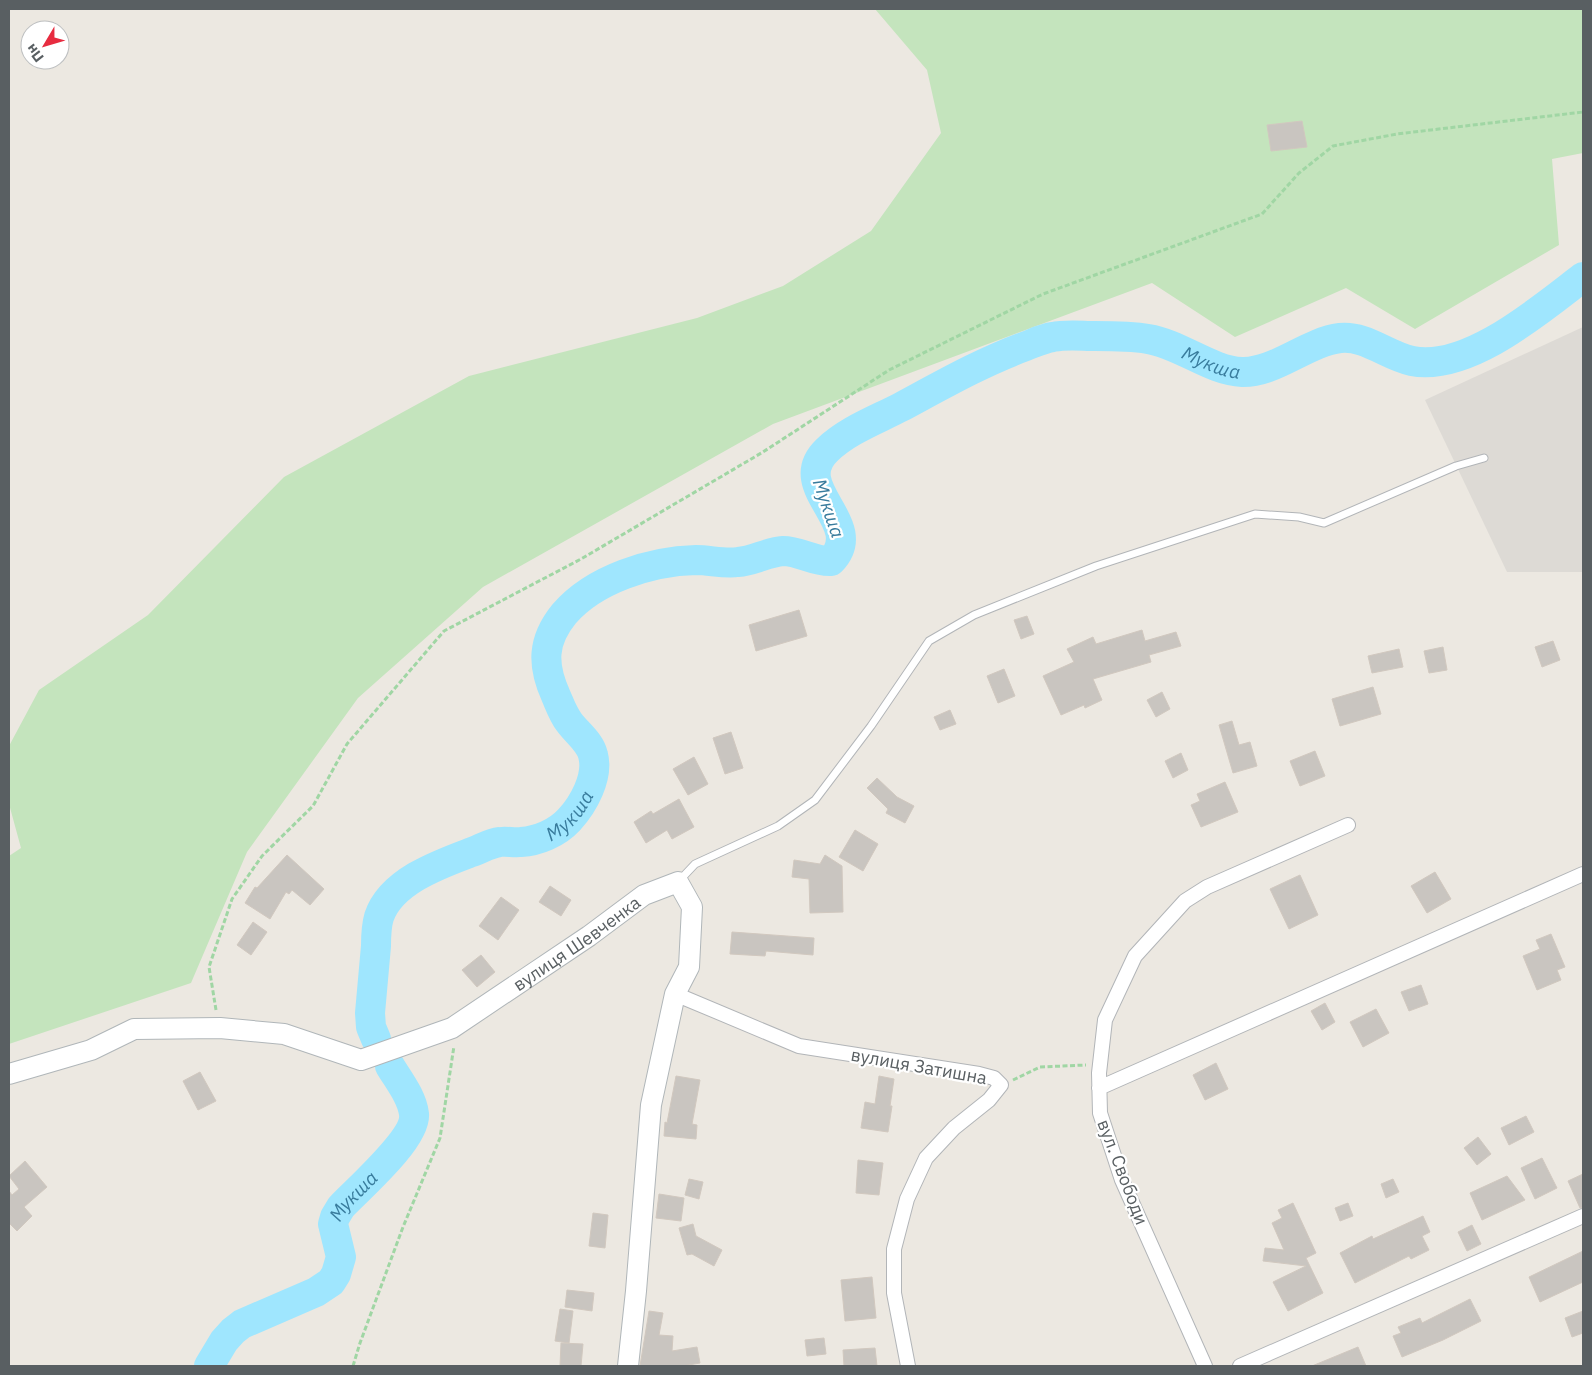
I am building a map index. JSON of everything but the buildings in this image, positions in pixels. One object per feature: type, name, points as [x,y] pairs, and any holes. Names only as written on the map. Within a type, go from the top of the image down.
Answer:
[{"type":"street","name":"вул. Свободи","points":[[1206,1366],[1122,1180],[1100,1112],[1100,1064],[1106,1020],[1136,956],[1185,901],[1206,887],[1348,825]]},
{"type":"street","points":[[1099,1088],[1583,874]]},
{"type":"street","name":"вулиця Шевченка","points":[[9,1074],[91,1050],[134,1029],[220,1028],[284,1034],[361,1060],[452,1028],[589,936],[644,895],[678,882]]},
{"type":"street","points":[[628,1366],[637,1281],[651,1105],[674,994],[689,967],[692,907],[678,882]]},
{"type":"street","name":"вулиця Затишна","points":[[674,994],[799,1046],[979,1074],[994,1078],[1001,1085],[989,1100],[954,1128],[926,1158],[907,1199],[894,1249],[894,1293],[908,1366]]},
{"type":"street","points":[[1240,1366],[1583,1216]]},
{"type":"lane","points":[[678,882],[695,864],[778,826],[815,800],[871,726],[929,641],[974,615],[1096,566],[1255,514],[1299,517],[1324,523],[1456,466],[1484,458]]},
{"type":"path","points":[[220,1028],[209,967],[232,899],[262,856],[312,806],[348,744],[444,631],[581,559],[763,452],[889,370],[1043,294],[1262,214],[1299,173],[1333,146],[1397,134],[1583,112]]},
{"type":"path","points":[[353,1366],[400,1236],[440,1138],[454,1049],[452,1028]]},
{"type":"path","points":[[1001,1085],[1040,1066],[1100,1064]]},
{"type":"shaded area","points":[[1583,327],[1583,572],[1507,572],[1425,400]]},
{"type":"green space","points":[[875,9],[1583,9],[1583,153],[1552,159],[1559,245],[1415,329],[1346,288],[1235,337],[1152,283],[773,424],[483,587],[358,698],[247,852],[191,983],[9,1044],[9,856],[21,848],[9,804],[9,746],[39,690],[148,615],[284,477],[469,376],[697,318],[783,286],[871,231],[941,133],[927,70]]},
{"type":"waterway","name":"Мукша","points":[[376,1039],[371,1027],[370,1013],[377,928],[379,917],[385,904],[394,893],[432,868],[489,845],[503,842],[527,841],[553,832],[564,825],[584,799],[594,772],[593,755],[589,746],[565,716],[551,685],[546,654],[552,634],[564,614],[591,591],[624,574],[642,568],[679,561],[696,560],[728,563],[749,560],[783,551],[831,561],[840,547],[840,533],[835,519],[820,492],[816,478],[817,464],[827,450],[853,431],[962,374],[1043,339],[1069,335],[1122,336],[1148,339],[1172,346],[1219,367],[1242,372],[1267,368],[1315,345],[1340,338],[1358,340],[1412,361],[1434,362],[1456,357],[1480,348],[1503,335],[1525,321],[1583,277]]},
{"type":"waterway","name":"Мукша","points":[[209,1366],[224,1341],[242,1324],[316,1292],[331,1282],[336,1274],[341,1257],[333,1224],[335,1217],[341,1207],[397,1149],[412,1124],[414,1114],[411,1101],[390,1066]]}]
